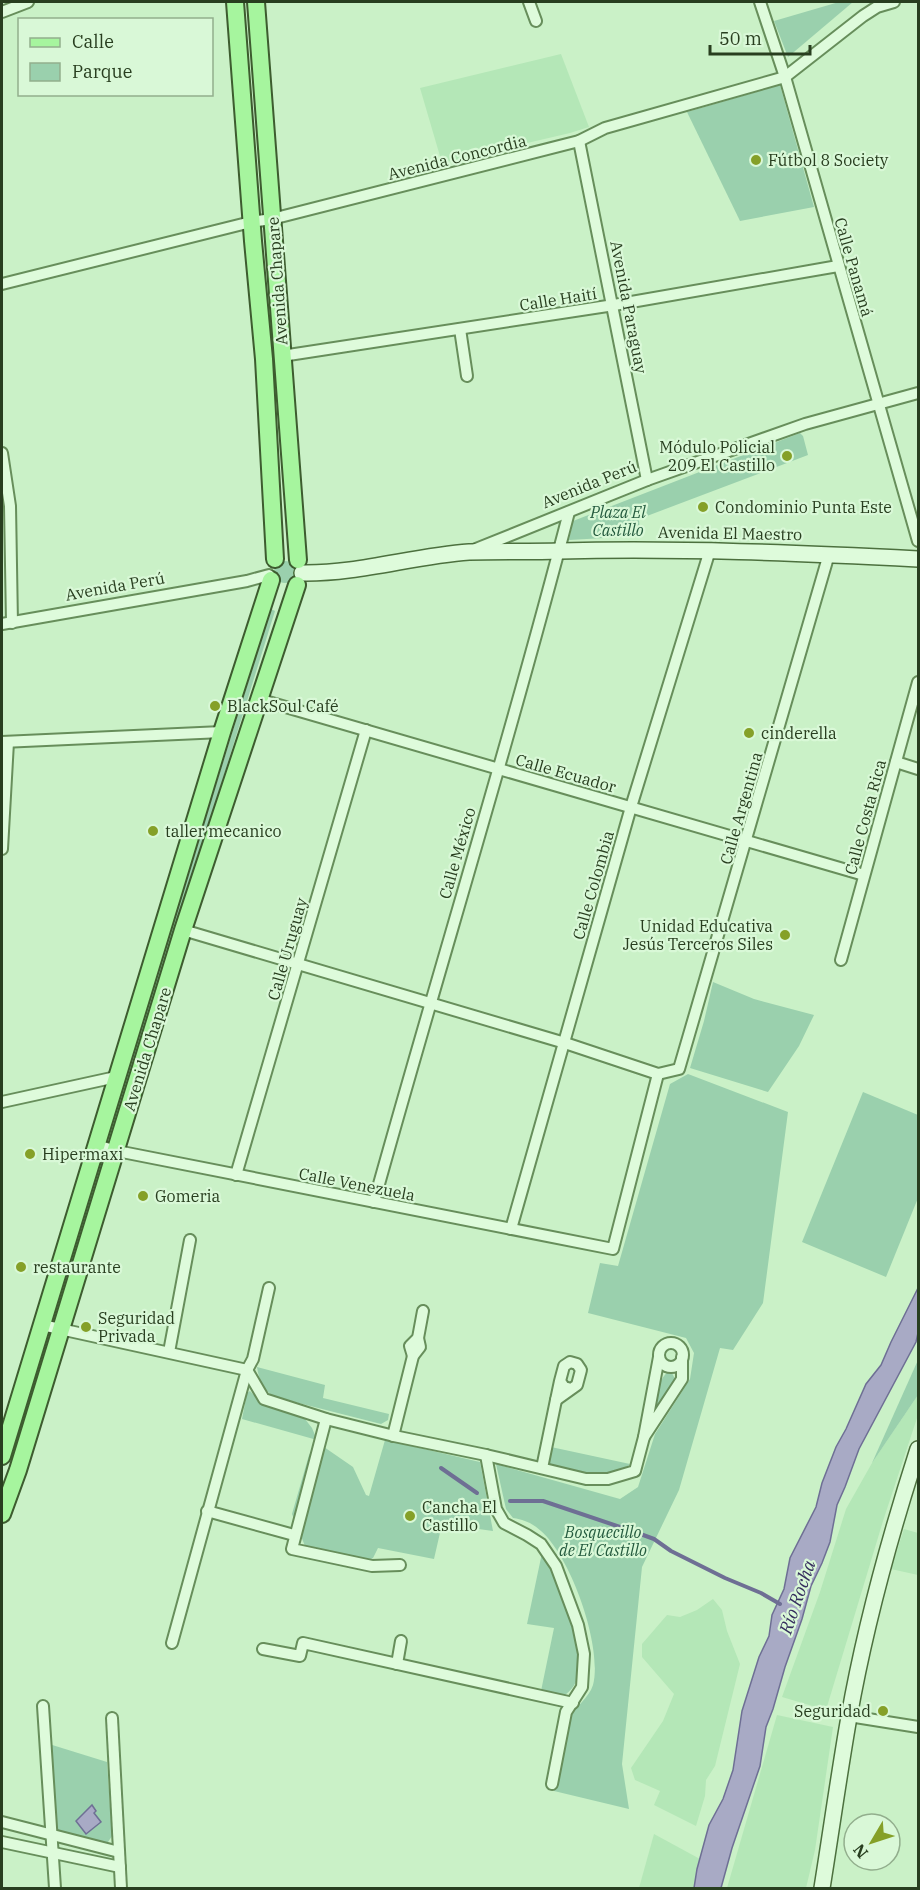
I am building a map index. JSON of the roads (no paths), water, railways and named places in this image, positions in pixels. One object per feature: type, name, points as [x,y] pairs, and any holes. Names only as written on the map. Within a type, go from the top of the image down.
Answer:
[{"type":"main road","name":"Avenida Chapare","points":[[235,2],[251,222],[264,359],[275,558]]},
{"type":"main road","name":"Avenida Chapare","points":[[2,1514],[10,1468],[60,1330],[183,930],[299,573],[256,2]]},
{"type":"main road","points":[[286,555],[299,573],[289,588],[282,588],[270,578],[269,568],[275,558],[286,555]]},
{"type":"main road","name":"Avenida Chapare","points":[[2,1456],[270,578]]},
{"type":"street","points":[[2,12],[28,2]]},
{"type":"street","points":[[529,2],[536,21]]},
{"type":"street","name":"Calle Panamá","points":[[760,2],[785,77],[918,541]]},
{"type":"street","name":"Avenida Concordia","points":[[2,284],[251,222],[272,219],[579,141],[605,128],[785,77],[863,16],[877,7],[894,2]]},
{"type":"street","name":"Avenida Paraguay","points":[[579,141],[614,305],[647,480]]},
{"type":"street","name":"Calle Haití","points":[[282,356],[614,305],[838,266]]},
{"type":"street","points":[[460,329],[467,376]]},
{"type":"street","name":"Avenida Perú","points":[[299,573],[353,570],[468,552],[647,480],[805,424],[918,393]]},
{"type":"street","points":[[2,453],[10,506],[7,623]]},
{"type":"street","name":"Calle México","points":[[374,1202],[429,1003],[498,769],[568,512]]},
{"type":"street","name":"Avenida El Maestro","points":[[468,552],[710,550],[918,559]]},
{"type":"street","name":"Calle Colombia","points":[[511,1229],[631,807],[710,550]]},
{"type":"street","name":"Calle Argentina","points":[[658,1074],[680,1069],[829,554]]},
{"type":"street","name":"Avenida Perú","points":[[7,623],[270,578]]},
{"type":"street","name":"Calle Costa Rica","points":[[841,960],[918,682]]},
{"type":"street","name":"Calle Ecuador","points":[[258,699],[864,875]]},
{"type":"street","name":"Calle Uruguay","points":[[236,1175],[366,730]]},
{"type":"street","points":[[2,849],[5,742],[222,732]]},
{"type":"street","points":[[896,762],[918,769]]},
{"type":"street","points":[[183,930],[564,1043],[658,1074]]},
{"type":"street","name":"Calle Venezuela","points":[[96,1145],[115,1151],[613,1249],[658,1074]]},
{"type":"street","points":[[2,1102],[116,1077]]},
{"type":"street","points":[[169,1352],[190,1240]]},
{"type":"street","points":[[172,1643],[247,1370],[253,1359],[269,1288]]},
{"type":"street","points":[[393,1436],[413,1356],[420,1347],[418,1338],[423,1311]]},
{"type":"street","points":[[42,1325],[247,1370],[264,1399],[326,1419],[586,1479],[608,1479],[635,1471],[644,1437],[660,1349],[671,1343],[678,1346],[682,1353],[682,1379],[644,1437]]},
{"type":"street","points":[[659,1357],[662,1364],[669,1367],[679,1364],[682,1358]]},
{"type":"street","points":[[542,1468],[556,1400],[564,1366],[570,1362],[577,1364],[581,1370],[577,1385],[556,1400]]},
{"type":"street","points":[[560,1382],[564,1387],[570,1389]]},
{"type":"street","points":[[326,1419],[292,1549],[372,1566],[400,1565]]},
{"type":"street","points":[[822,1888],[849,1716],[870,1619],[898,1512],[918,1449]]},
{"type":"street","points":[[486,1455],[496,1509],[504,1523],[541,1544],[556,1566],[578,1625],[584,1654],[582,1686],[566,1712],[552,1784]]},
{"type":"street","points":[[207,1511],[294,1535]]},
{"type":"street","points":[[397,1664],[401,1641]]},
{"type":"street","points":[[262,1649],[300,1656],[303,1643],[573,1703]]},
{"type":"street","points":[[43,1706],[55,1888]]},
{"type":"street","points":[[849,1716],[918,1727]]},
{"type":"street","points":[[112,1718],[121,1888]]},
{"type":"street","points":[[2,1822],[119,1852]]},
{"type":"street","points":[[2,1842],[120,1867]]},
{"type":"water","name":"Río Rocha","points":[[918,1288],[916,1342],[859,1449],[837,1505],[830,1542],[811,1586],[766,1727],[760,1766],[721,1888],[694,1888],[709,1825],[723,1799],[733,1770],[742,1711],[759,1657],[769,1636],[772,1615],[784,1589],[790,1558],[816,1507],[822,1483],[836,1447],[866,1384],[881,1365]]},
{"type":"water","points":[[92,1805],[96,1811],[94,1813],[101,1822],[86,1834],[76,1821]]},
{"type":"waterway","points":[[441,1468],[477,1493]]},
{"type":"waterway","points":[[510,1501],[543,1501],[654,1539],[671,1551],[780,1604]]},
{"type":"place","name":"Fútbol 8 Society","points":[[756,160]]},
{"type":"place","name":"Módulo Policial 209 El Castillo","points":[[787,456]]},
{"type":"place","name":"Condominio Punta Este","points":[[703,507]]},
{"type":"place","name":"BlackSoul Café","points":[[215,706]]},
{"type":"place","name":"cinderella","points":[[749,733]]},
{"type":"place","name":"taller mecanico","points":[[153,831]]},
{"type":"place","name":"Unidad Educativa Jesús Terceros Siles","points":[[785,935]]},
{"type":"place","name":"Hipermaxi","points":[[30,1154]]},
{"type":"place","name":"Gomeria","points":[[143,1196]]},
{"type":"place","name":"restaurante","points":[[21,1267]]},
{"type":"place","name":"Seguridad Privada","points":[[86,1327]]},
{"type":"place","name":"Cancha El Castillo","points":[[410,1516]]},
{"type":"place","name":"Seguridad","points":[[883,1711]]},
{"type":"park label","name":"Plaza El Castillo","points":[[618,521]]},
{"type":"park label","name":"Bosquecillo de El Castillo","points":[[603,1541]]}]
